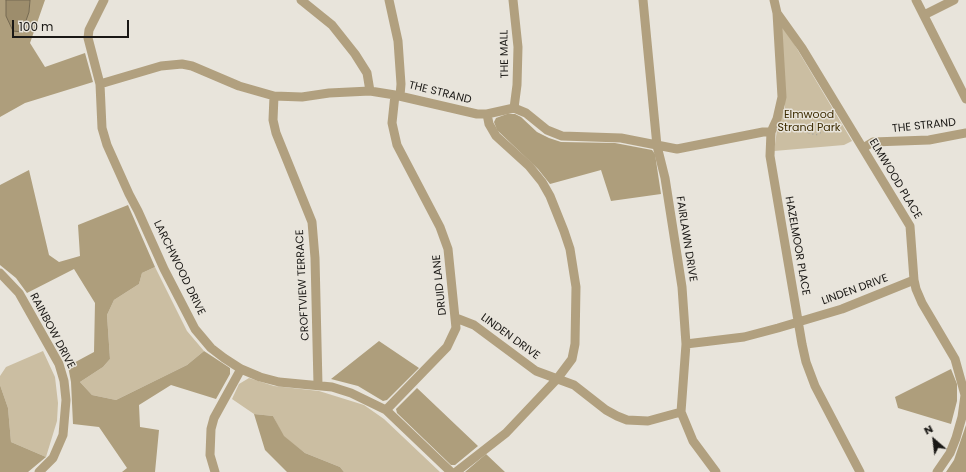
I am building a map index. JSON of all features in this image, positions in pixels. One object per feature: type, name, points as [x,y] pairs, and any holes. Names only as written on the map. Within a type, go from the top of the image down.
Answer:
[{"type":"street","name":"LARCHWOOD DRIVE","points":[[104,0],[90,26],[88,38],[100,84],[102,128],[107,145],[164,269],[195,330],[211,348],[241,369],[260,377],[279,382],[332,387],[351,393],[386,410],[451,472]]},
{"type":"street","points":[[301,0],[332,25],[355,54],[366,73],[370,91]]},
{"type":"street","name":"DRUID LANE","points":[[386,410],[447,347],[456,328],[448,249],[440,227],[402,155],[392,123],[397,95],[401,84],[398,41],[389,0]]},
{"type":"street","name":"THE MALL","points":[[513,0],[518,47],[517,85],[514,108]]},
{"type":"street","name":"FAIRLAWN DRIVE","points":[[643,0],[657,146],[665,178],[682,288],[686,344],[681,412],[694,441],[716,472]]},
{"type":"street","name":"ELMWOOD PLACE","points":[[774,0],[777,13],[802,48],[910,226],[914,280],[922,303],[955,359],[963,383],[965,395],[962,417],[956,438],[947,458],[937,472]]},
{"type":"street","points":[[916,0],[966,99]]},
{"type":"street","points":[[924,15],[954,0]]},
{"type":"street","name":"HAZELMOOR PLACE","points":[[777,13],[782,97],[781,107],[771,132],[769,145],[798,322],[806,362],[815,386],[860,472]]},
{"type":"street","name":"THE STRAND","points":[[100,84],[161,66],[182,64],[192,66],[239,86],[274,96],[302,97],[370,91],[397,95],[469,113],[487,114],[514,108]]},
{"type":"street","name":"CROFTVIEW TERRACE","points":[[274,96],[273,120],[276,133],[312,222],[315,258],[318,385]]},
{"type":"street","points":[[514,108],[526,113],[547,130],[562,136],[621,138],[677,150],[763,132],[771,132]]},
{"type":"street","points":[[456,472],[506,433],[557,379],[572,359],[576,344],[576,287],[570,249],[547,190],[529,166],[496,136],[489,124],[487,114]]},
{"type":"street","name":"THE STRAND","points":[[863,148],[873,142],[929,140],[966,133]]},
{"type":"street","name":"RAINBOW DRIVE","points":[[0,273],[19,293],[59,364],[64,381],[66,400],[63,435],[53,458],[39,472]]},
{"type":"street","name":"LINDEN DRIVE","points":[[686,344],[744,337],[798,322],[842,309],[914,280]]},
{"type":"street","name":"LINDEN DRIVE","points":[[456,318],[474,325],[536,371],[574,385],[606,410],[627,420],[648,421],[681,412]]},
{"type":"street","points":[[215,472],[210,455],[211,429],[214,418],[241,369]]},
{"type":"path","points":[[775,124],[801,127],[808,133],[816,135],[845,120]]},
{"type":"green space","name":"Elmwood Strand Park","points":[[781,27],[784,27],[852,141],[844,145],[774,151],[777,130],[785,107]]},
{"type":"green space","points":[[155,267],[187,331],[204,351],[187,365],[116,400],[92,395],[80,382],[103,367],[110,359],[107,315],[114,300],[139,284],[142,273]]},
{"type":"green space","points":[[43,351],[55,377],[58,403],[57,421],[46,457],[11,442],[8,408],[0,385],[0,376],[6,367]]},
{"type":"green space","points":[[249,378],[274,386],[319,391],[364,405],[384,419],[440,472],[344,472],[340,467],[305,453],[283,436],[273,416],[254,414],[232,399],[239,384]]},
{"type":"shaded area","points":[[0,0],[6,0],[6,16],[29,12],[30,0],[45,0],[30,43],[45,67],[85,53],[93,82],[25,103],[0,117]]},
{"type":"shaded area","points":[[6,0],[30,0],[29,12],[22,32],[13,31],[6,16]]},
{"type":"shaded area","points":[[507,114],[515,114],[521,117],[537,132],[561,142],[615,143],[652,150],[655,154],[661,194],[611,201],[601,170],[550,184],[538,169],[497,130],[494,122],[496,118]]},
{"type":"shaded area","points":[[29,170],[49,255],[59,262],[80,256],[78,225],[128,205],[155,267],[142,273],[139,284],[114,300],[107,315],[110,359],[103,367],[80,382],[92,395],[116,400],[187,365],[204,351],[230,368],[230,374],[216,399],[171,385],[139,405],[140,427],[159,430],[155,472],[122,472],[127,468],[99,427],[73,424],[71,382],[68,366],[94,352],[95,303],[74,269],[27,293],[16,278],[0,265],[0,185]]},
{"type":"shaded area","points":[[379,341],[419,368],[387,400],[383,401],[358,386],[331,379]]},
{"type":"shaded area","points":[[951,369],[957,384],[957,401],[951,424],[898,408],[895,397]]},
{"type":"shaded area","points":[[0,385],[8,408],[11,442],[46,457],[28,472],[0,472]]},
{"type":"shaded area","points":[[417,388],[478,446],[455,465],[451,465],[397,413],[396,409]]},
{"type":"shaded area","points":[[254,414],[273,416],[284,436],[305,453],[340,467],[344,472],[287,472],[265,450]]},
{"type":"shaded area","points":[[966,425],[966,472],[946,472],[954,460]]},
{"type":"shaded area","points":[[486,454],[505,472],[465,472]]}]
